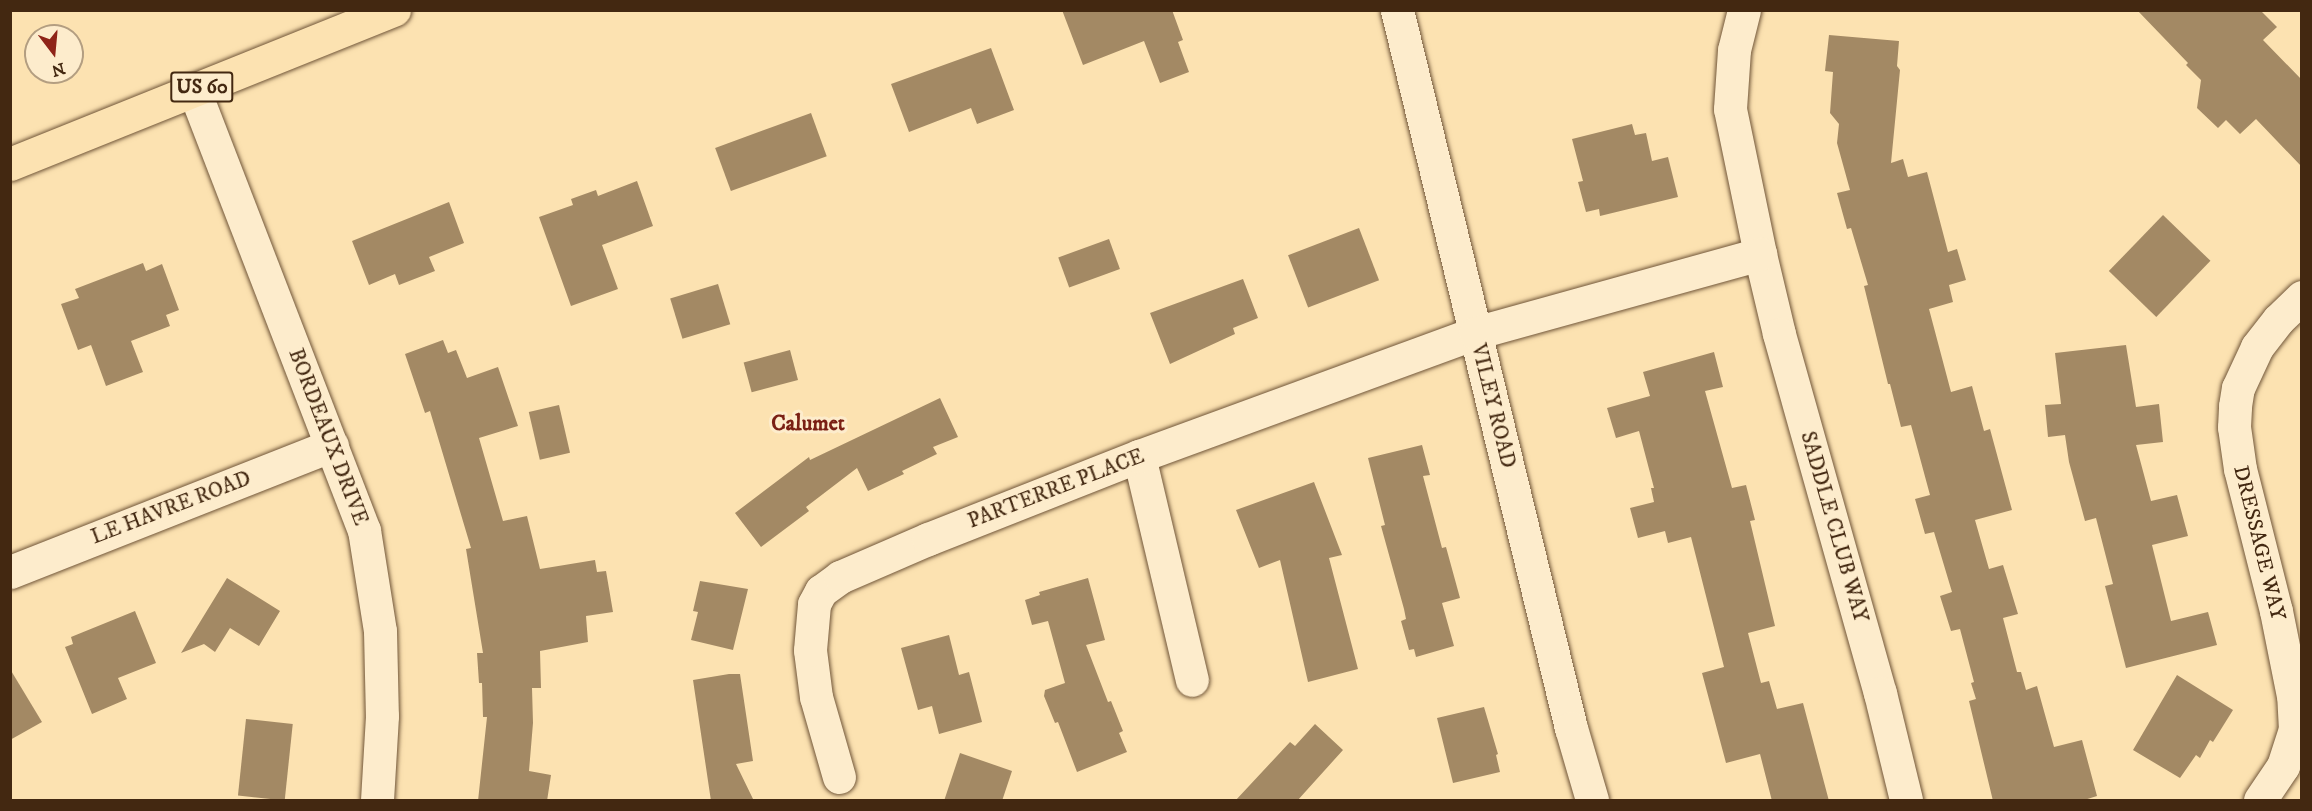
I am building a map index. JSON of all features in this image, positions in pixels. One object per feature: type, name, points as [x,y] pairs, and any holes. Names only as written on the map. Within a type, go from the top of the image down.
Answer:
[{"type":"main road","name":"US 60","points":[[10,164],[394,10]]},
{"type":"street","name":"VILEY ROAD","points":[[1397,10],[1571,728],[1592,801]]},
{"type":"street","name":"SADDLE CLUB WAY","points":[[1744,10],[1734,50],[1730,109],[1779,334],[1880,693],[1906,801]]},
{"type":"street","name":"BORDEAUX DRIVE","points":[[194,90],[364,530],[380,631],[382,716],[377,801]]},
{"type":"street","points":[[1475,333],[1760,254]]},
{"type":"street","name":"DRESSAGE WAY","points":[[2260,801],[2283,766],[2295,730],[2294,696],[2276,611],[2240,469],[2234,427],[2235,406],[2238,388],[2257,347],[2301,297]]},
{"type":"street","name":"PARTERRE PLACE","points":[[838,777],[816,697],[810,650],[814,604],[821,591],[840,578],[928,539],[1139,456],[1475,333]]},
{"type":"street","name":"LE HAVRE ROAD","points":[[10,572],[332,445]]},
{"type":"street","points":[[1139,456],[1192,680]]},
{"type":"building","points":[[1062,10],[1172,10],[1183,40],[1178,42],[1189,72],[1160,83],[1144,41],[1083,65]]},
{"type":"building","points":[[2137,10],[2260,10],[2277,27],[2263,40],[2301,79],[2301,166],[2256,119],[2240,134],[2226,120],[2218,128],[2197,108],[2201,80],[2186,65],[2188,63]]},
{"type":"building","points":[[1829,35],[1899,41],[1897,66],[1900,70],[1891,163],[1903,159],[1908,177],[1927,172],[1948,252],[1957,249],[1966,280],[1949,285],[1953,302],[1929,309],[1951,392],[1972,386],[1984,431],[1990,429],[2012,510],[1975,520],[1989,569],[2003,565],[2018,614],[2003,618],[2017,672],[2021,672],[2026,690],[2037,686],[2054,747],[2082,740],[2097,796],[2081,801],[1993,801],[1969,701],[1976,699],[1971,683],[1974,682],[1960,629],[1951,631],[1940,596],[1952,592],[1934,532],[1925,534],[1915,499],[1930,495],[1911,425],[1901,427],[1864,286],[1868,285],[1851,228],[1847,229],[1837,193],[1850,190],[1837,143],[1839,124],[1830,113],[1833,72],[1825,71]]},
{"type":"building","points":[[991,48],[1014,110],[977,124],[971,108],[909,132],[891,84]]},
{"type":"building","points":[[811,113],[827,156],[731,191],[715,148]]},
{"type":"building","points":[[1632,124],[1635,135],[1646,133],[1652,161],[1668,157],[1678,197],[1600,216],[1599,209],[1586,212],[1578,182],[1583,181],[1572,139]]},
{"type":"building","points":[[637,181],[653,226],[602,245],[618,289],[571,306],[539,217],[573,205],[571,199],[596,190],[598,196]]},
{"type":"building","points":[[449,202],[464,243],[429,257],[435,271],[399,285],[395,274],[369,285],[352,241]]},
{"type":"building","points":[[2163,215],[2210,261],[2156,317],[2109,271]]},
{"type":"building","points":[[1359,228],[1379,280],[1308,308],[1288,255]]},
{"type":"building","points":[[1109,239],[1120,269],[1069,288],[1058,257]]},
{"type":"building","points":[[143,263],[146,271],[162,264],[179,310],[166,315],[170,326],[131,341],[143,372],[106,386],[91,345],[78,350],[61,304],[79,298],[75,289]]},
{"type":"building","points":[[1243,279],[1258,318],[1233,328],[1235,334],[1170,364],[1150,313]]},
{"type":"building","points":[[718,284],[730,324],[682,339],[670,299]]},
{"type":"building","points":[[443,340],[448,353],[456,350],[467,378],[498,367],[518,426],[479,438],[503,521],[527,516],[540,569],[595,560],[597,572],[606,571],[613,612],[586,616],[588,642],[540,651],[541,688],[532,688],[533,723],[529,771],[551,775],[547,801],[478,801],[487,717],[483,717],[482,683],[479,683],[477,653],[483,653],[466,549],[471,548],[430,411],[425,413],[405,354]]},
{"type":"building","points":[[2126,345],[2136,407],[2159,404],[2163,442],[2136,445],[2151,501],[2177,495],[2188,536],[2152,545],[2171,621],[2208,612],[2217,645],[2126,668],[2105,586],[2113,584],[2096,518],[2085,521],[2069,462],[2065,435],[2048,437],[2045,405],[2061,404],[2055,353]]},
{"type":"building","points":[[790,350],[798,380],[752,392],[744,362]]},
{"type":"building","points":[[1714,352],[1723,387],[1705,391],[1732,488],[1746,485],[1755,520],[1750,521],[1775,626],[1748,633],[1761,683],[1769,681],[1777,709],[1803,703],[1829,801],[1772,801],[1760,754],[1726,763],[1702,673],[1724,667],[1691,537],[1668,543],[1665,531],[1638,538],[1630,508],[1654,502],[1651,488],[1654,488],[1639,431],[1616,438],[1607,408],[1650,396],[1643,372]]},
{"type":"building","points":[[940,398],[958,437],[933,447],[937,454],[902,471],[904,474],[868,491],[857,468],[806,507],[809,511],[761,547],[735,513],[809,457],[810,460]]},
{"type":"building","points":[[559,405],[570,453],[540,460],[529,412]]},
{"type":"building","points":[[1422,445],[1430,475],[1423,476],[1442,548],[1446,547],[1460,598],[1442,603],[1454,646],[1416,657],[1414,649],[1409,650],[1401,621],[1406,619],[1404,609],[1381,526],[1385,525],[1368,458]]},
{"type":"building","points":[[1314,482],[1342,555],[1329,558],[1358,669],[1308,682],[1280,560],[1259,568],[1236,510]]},
{"type":"building","points":[[227,578],[280,611],[259,646],[230,628],[215,652],[204,644],[181,653]]},
{"type":"building","points":[[1088,578],[1105,640],[1086,645],[1108,702],[1111,701],[1123,731],[1119,733],[1127,752],[1077,772],[1058,722],[1055,723],[1044,696],[1045,690],[1065,683],[1048,621],[1032,625],[1025,600],[1040,595],[1039,592]]},
{"type":"building","points":[[700,581],[748,589],[733,650],[691,640],[698,612],[693,611]]},
{"type":"building","points":[[135,611],[156,663],[118,678],[127,699],[92,714],[65,647],[73,644],[71,637]]},
{"type":"building","points":[[949,635],[959,675],[969,672],[982,722],[939,734],[932,706],[918,710],[901,648]]},
{"type":"building","points":[[10,669],[42,722],[10,740]]},
{"type":"building","points":[[740,674],[753,761],[736,764],[754,801],[711,801],[693,680]]},
{"type":"building","points":[[2177,675],[2233,710],[2213,742],[2210,740],[2200,758],[2196,755],[2180,778],[2133,750]]},
{"type":"building","points":[[1484,707],[1498,754],[1496,755],[1500,772],[1453,783],[1437,718]]},
{"type":"building","points":[[246,719],[293,724],[285,800],[238,796]]},
{"type":"building","points":[[1315,724],[1343,750],[1297,801],[1235,801],[1290,742],[1295,746]]},
{"type":"building","points":[[960,753],[1012,771],[1002,801],[944,801]]},
{"type":"district","name":"Calumet","points":[[808,424]]}]
